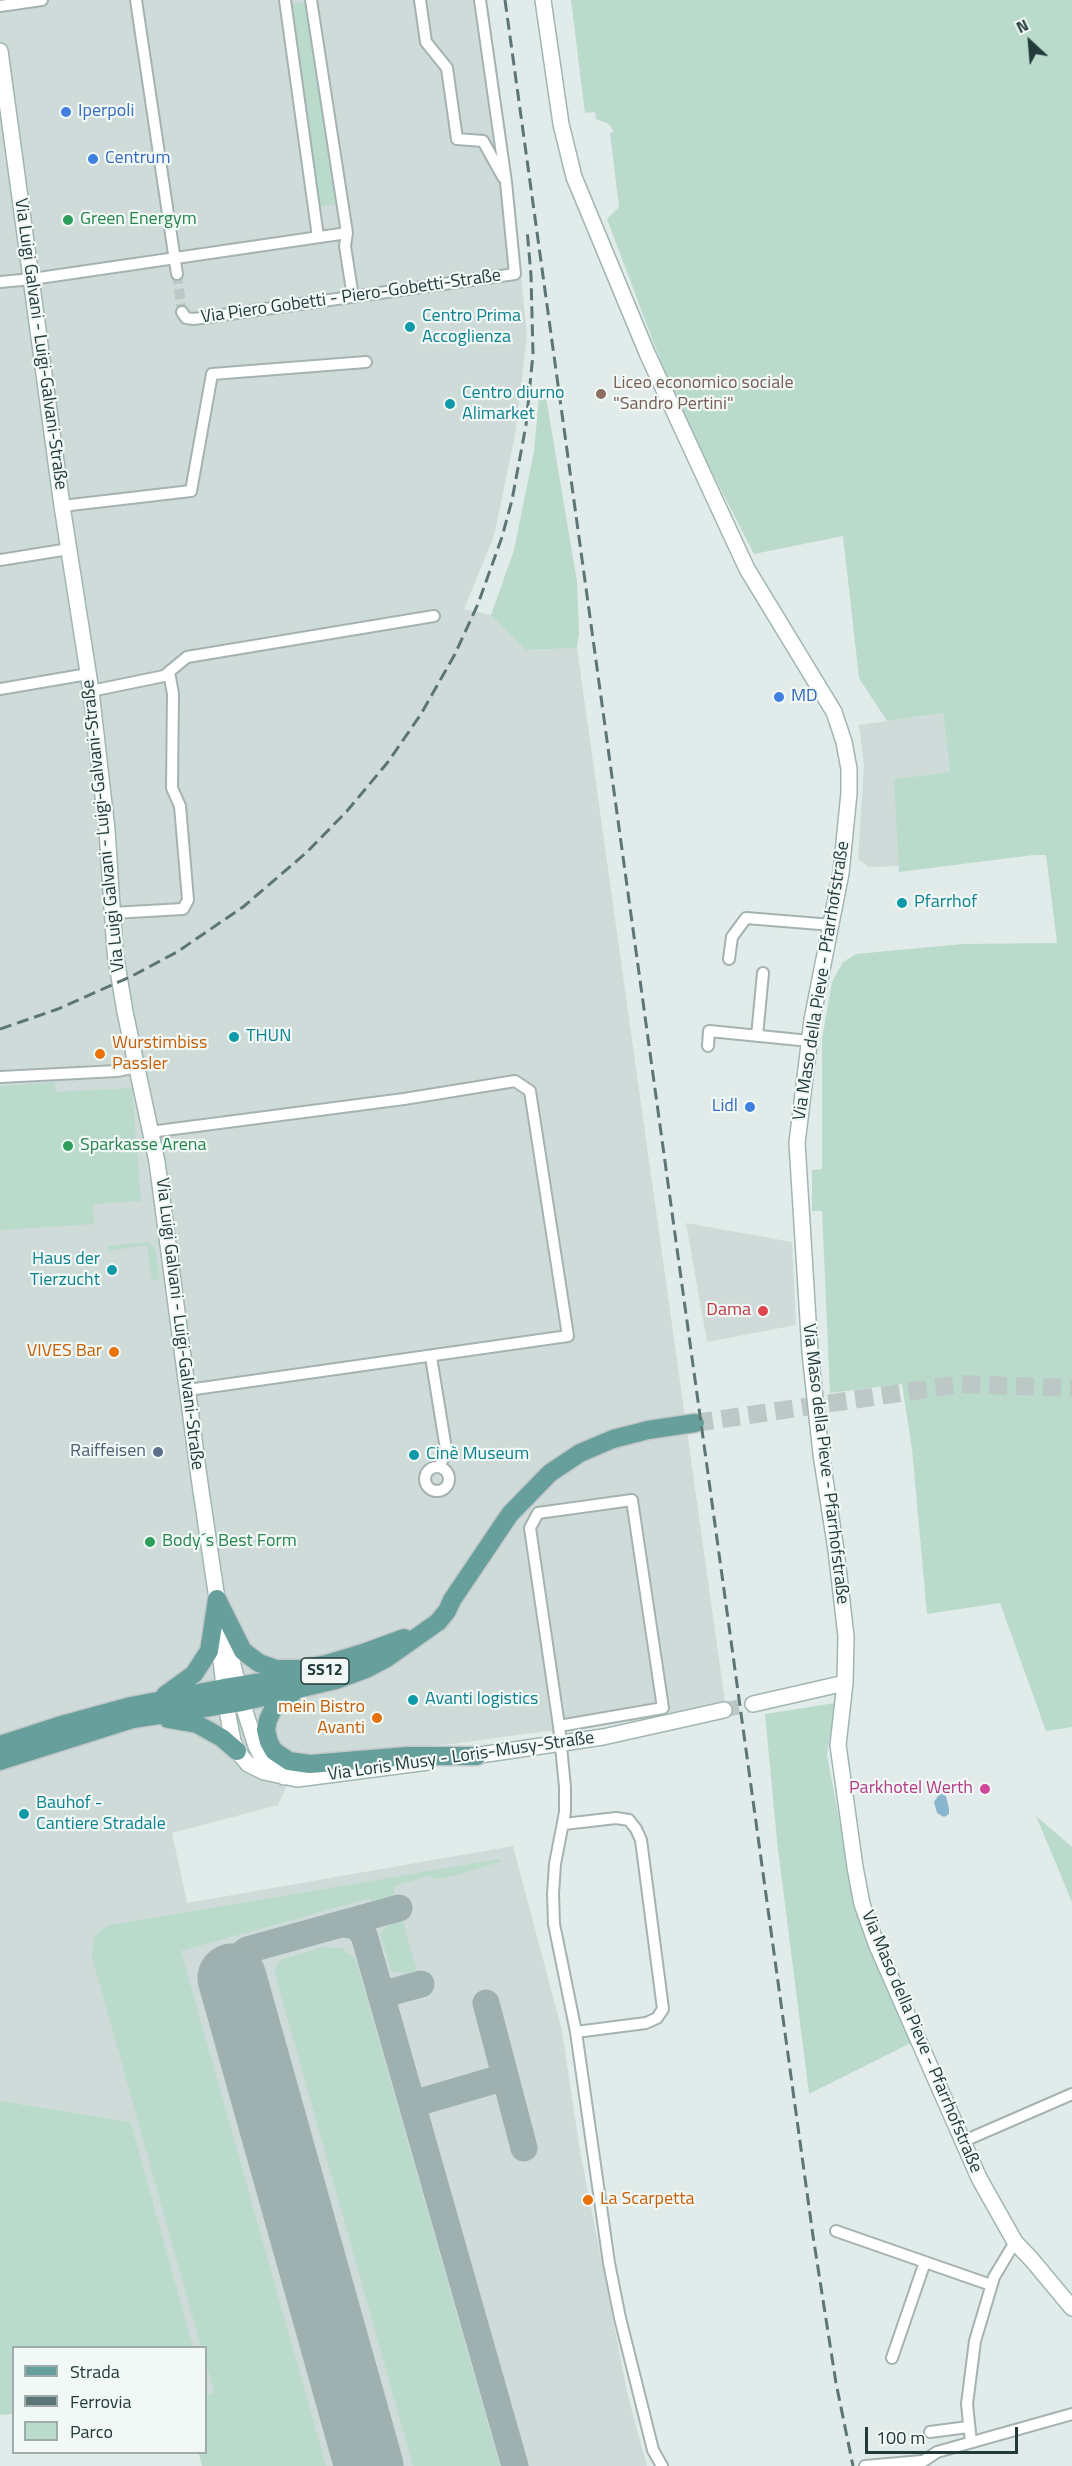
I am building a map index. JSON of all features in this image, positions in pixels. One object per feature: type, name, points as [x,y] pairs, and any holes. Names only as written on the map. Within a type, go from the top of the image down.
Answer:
[{"type":"main road","name":"SS12","points":[[336,1680],[351,1676],[387,1658],[432,1628],[447,1611],[510,1514],[550,1473],[580,1453],[613,1440],[648,1430],[695,1423]]},
{"type":"main road","points":[[217,1599],[243,1651],[259,1663],[276,1669],[300,1669],[326,1664],[366,1653],[406,1638]]},
{"type":"main road","points":[[149,1702],[171,1692],[194,1674],[209,1651],[217,1599]]},
{"type":"main road","name":"SS12","points":[[232,1694],[344,1667],[381,1652],[425,1626],[452,1600]]},
{"type":"main road","points":[[0,1745],[58,1726],[149,1702],[336,1680]]},
{"type":"main road","points":[[336,1680],[285,1697],[274,1707],[266,1730],[269,1742],[279,1756],[300,1764],[407,1756],[477,1756]]},
{"type":"main road","points":[[0,1761],[139,1718],[232,1694]]},
{"type":"main road","points":[[139,1718],[178,1720],[197,1724],[222,1738],[237,1751]]},
{"type":"street","points":[[0,6],[42,0]]},
{"type":"street","points":[[136,0],[177,274]]},
{"type":"street","points":[[285,0],[318,237]]},
{"type":"street","points":[[311,0],[346,233],[345,246],[353,297]]},
{"type":"street","points":[[420,0],[426,42],[447,68],[457,139],[483,141],[506,182]]},
{"type":"street","points":[[480,0],[506,182]]},
{"type":"street","name":"Via Maso della Pieve - Pfarrhofstraße","points":[[543,0],[561,124],[574,177],[647,353],[747,569],[838,721],[849,769],[849,793],[841,873],[810,1041],[797,1143],[810,1352],[821,1454],[843,1599],[846,1636],[845,1683],[838,1745],[855,1867],[862,1904],[877,1946],[979,2178],[1015,2242],[1072,2308]]},
{"type":"street","name":"Via Luigi Galvani - Luigi-Galvani-Straße","points":[[0,51],[62,506],[91,691],[107,830],[115,952],[162,1195],[198,1477],[232,1694]]},
{"type":"street","name":"Via Piero Gobetti - Piero-Gobetti-Straße","points":[[184,315],[353,297],[515,274],[506,182]]},
{"type":"street","points":[[0,282],[346,233]]},
{"type":"street","points":[[62,506],[191,491],[212,374],[366,362]]},
{"type":"street","points":[[0,560],[69,549]]},
{"type":"street","points":[[91,691],[164,676],[187,657],[434,616]]},
{"type":"street","points":[[112,913],[183,909],[188,900],[180,806],[172,788],[173,694],[169,672]]},
{"type":"street","points":[[0,689],[88,674]]},
{"type":"street","points":[[729,959],[732,937],[746,918],[832,925]]},
{"type":"street","points":[[757,1036],[763,973]]},
{"type":"street","points":[[708,1046],[709,1031],[810,1041]]},
{"type":"street","points":[[0,1077],[117,1071],[137,1067]]},
{"type":"street","points":[[150,1132],[404,1099],[515,1081],[530,1091],[568,1336],[188,1390]]},
{"type":"street","points":[[431,1357],[446,1449],[440,1467]]},
{"type":"street","points":[[559,1726],[663,1708],[632,1500],[538,1513],[530,1528],[559,1726],[565,1787],[564,1824],[555,1864],[554,1924],[576,2032],[609,2263],[620,2318],[653,2450],[662,2466]]},
{"type":"street","points":[[753,1704],[845,1683]]},
{"type":"street","points":[[232,1694],[237,1751]]},
{"type":"street","points":[[232,1694],[261,1756],[284,1777]]},
{"type":"street","name":"Via Loris Musy - Loris-Musy-Straße","points":[[237,1751],[248,1764],[284,1777],[314,1777],[561,1743],[646,1728],[724,1710]]},
{"type":"street","points":[[564,1824],[616,1818],[629,1820],[636,1829],[641,1840],[663,2009],[657,2018],[646,2023],[576,2032]]},
{"type":"street","points":[[964,2141],[1072,2094]]},
{"type":"street","points":[[836,2231],[992,2285]]},
{"type":"street","points":[[971,2442],[967,2404],[975,2341],[994,2277],[1015,2242]]},
{"type":"street","points":[[892,2358],[925,2262]]},
{"type":"street","points":[[865,2466],[919,2463],[937,2452],[1072,2414]]},
{"type":"street","points":[[930,2432],[968,2427]]},
{"type":"shaded area","points":[[0,0],[487,0],[508,147],[527,336],[515,435],[494,536],[464,609],[491,615],[526,650],[577,648],[725,1702],[576,1730],[547,1731],[451,1744],[299,1759],[278,1805],[172,1833],[187,1903],[513,1846],[562,2031],[580,2151],[628,2396],[647,2466],[202,2466],[199,2454],[207,2454],[207,2346],[193,2346],[131,2122],[0,2101]]},
{"type":"shaded area","points":[[943,713],[950,772],[895,779],[899,866],[869,867],[858,859],[864,765],[859,725]]},
{"type":"shaded area","points":[[686,1223],[792,1242],[796,1325],[707,1342]]},
{"type":"green space","points":[[571,0],[1072,0],[1072,1727],[1046,1731],[1000,1603],[927,1614],[912,1449],[902,1384],[830,1393],[822,1211],[812,1211],[812,1170],[822,1169],[822,1039],[832,982],[843,962],[856,954],[963,944],[1057,943],[1046,855],[899,872],[894,779],[950,772],[943,713],[887,721],[859,678],[843,536],[754,554],[676,402],[607,219],[619,207],[610,133],[614,132],[609,124],[596,119],[595,112],[585,113]]},
{"type":"green space","points":[[309,2],[337,204],[317,207],[288,5]]},
{"type":"green space","points":[[539,397],[546,397],[577,582],[579,633],[577,648],[526,650],[491,615],[514,550],[534,451]]},
{"type":"green space","name":"Sparkasse Arena","points":[[55,1082],[56,1092],[132,1088],[141,1201],[93,1204],[94,1224],[0,1230],[0,1086]]},
{"type":"green space","points":[[148,1242],[155,1248],[160,1279],[152,1280],[147,1245],[108,1251],[108,1246]]},
{"type":"green space","points":[[835,1703],[827,1755],[851,1883],[917,2040],[809,2094],[777,1841],[765,1714]]},
{"type":"green space","points":[[1036,1816],[1072,1847],[1072,1902]]},
{"type":"green space","points":[[500,1859],[500,1862],[453,1876],[437,1879],[429,1876],[393,1886],[395,1895],[371,1902],[370,1898],[181,1951],[326,2466],[202,2466],[199,2454],[207,2454],[207,2395],[214,2393],[207,2366],[207,2346],[201,2346],[92,1957],[94,1937],[111,1925]]},
{"type":"green space","points":[[402,1918],[417,1972],[409,1974],[391,1971],[380,1933],[394,1920]]},
{"type":"green space","points":[[323,1947],[341,1948],[354,1957],[357,1964],[500,2466],[413,2466],[275,1974],[275,1968],[281,1960]]},
{"type":"green space","points":[[0,2101],[131,2122],[193,2346],[12,2346],[12,2414],[0,2415]]},
{"type":"water","points":[[940,1793],[946,1796],[949,1809],[949,1814],[944,1817],[937,1813],[934,1802]]},
{"type":"taxiway","points":[[232,1978],[230,1970],[233,1961],[247,1950],[399,1908]]},
{"type":"taxiway","points":[[342,1924],[356,1926],[364,1935],[515,2466]]},
{"type":"taxiway","points":[[381,1995],[421,1984]]},
{"type":"taxiway","points":[[486,2003],[524,2148]]},
{"type":"taxiway","points":[[413,2104],[505,2077]]},
{"type":"runway","points":[[232,1978],[369,2466]]},
{"type":"tunnel","points":[[177,274],[182,312]]},
{"type":"tunnel","points":[[695,1423],[961,1384],[1072,1388]]},
{"type":"tunnel","points":[[724,1710],[753,1704]]},
{"type":"railway","points":[[505,0],[813,2236],[836,2383],[853,2466]]},
{"type":"railway","points":[[0,1029],[58,1009],[132,976],[177,952],[243,907],[306,853],[347,811],[388,762],[421,714],[455,654],[478,604],[502,537],[512,500],[526,425],[533,354],[527,229]]},
{"type":"place","name":"Iperpoli","points":[[66,112]]},
{"type":"place","name":"Centrum","points":[[93,159]]},
{"type":"place","name":"Green Energym","points":[[68,220]]},
{"type":"place","name":"Centro Prima Accoglienza","points":[[410,327]]},
{"type":"place","name":"Liceo economico sociale \"Sandro Pertini\"","points":[[601,394]]},
{"type":"place","name":"Centro diurno Alimarket","points":[[450,404]]},
{"type":"place","name":"MD","points":[[779,697]]},
{"type":"place","name":"Pfarrhof","points":[[902,903]]},
{"type":"place","name":"THUN","points":[[234,1037]]},
{"type":"place","name":"Wurstimbiss Passler","points":[[100,1054]]},
{"type":"place","name":"Lidl","points":[[750,1107]]},
{"type":"place","name":"Sparkasse Arena","points":[[68,1146]]},
{"type":"place","name":"Haus der Tierzucht","points":[[112,1270]]},
{"type":"place","name":"Dama","points":[[763,1311]]},
{"type":"place","name":"VIVES Bar","points":[[114,1352]]},
{"type":"place","name":"Raiffeisen","points":[[158,1452]]},
{"type":"place","name":"Cinè Museum","points":[[414,1455]]},
{"type":"place","name":"Body´s Best Form","points":[[150,1542]]},
{"type":"place","name":"Avanti logistics","points":[[413,1700]]},
{"type":"place","name":"mein Bistro Avanti","points":[[377,1718]]},
{"type":"place","name":"Parkhotel Werth","points":[[985,1789]]},
{"type":"place","name":"Bauhof - Cantiere Stradale","points":[[24,1814]]},
{"type":"place","name":"La Scarpetta","points":[[588,2200]]}]
